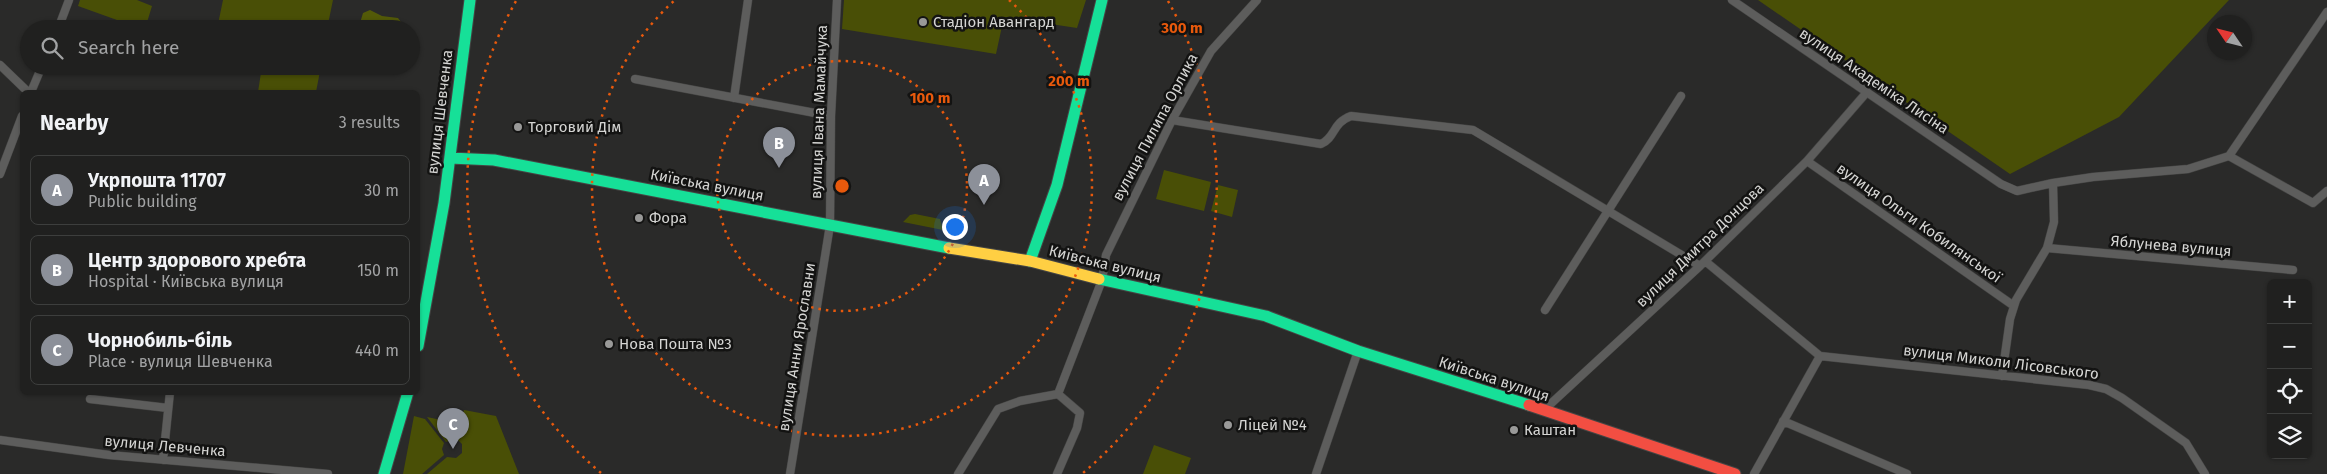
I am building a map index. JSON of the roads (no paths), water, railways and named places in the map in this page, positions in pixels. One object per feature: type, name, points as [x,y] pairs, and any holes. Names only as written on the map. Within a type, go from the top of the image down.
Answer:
[{"type":"main road","name":"вулиця Шевченка","points":[[421,310],[450,158],[453,119],[470,0]]},
{"type":"main road","points":[[1030,261],[1057,185],[1102,0]]},
{"type":"main road","name":"Київська вулиця","points":[[450,158],[494,160],[987,255],[1030,261],[1102,280],[1266,316],[1358,351],[1544,410],[1735,474]]},
{"type":"main road","points":[[384,474],[407,395]]},
{"type":"street","points":[[61,20],[69,0]]},
{"type":"street","points":[[734,98],[748,0]]},
{"type":"street","name":"вулиця Івана Мамайчука","points":[[830,224],[831,116],[837,0]]},
{"type":"street","name":"вулиця Пилипа Орлика","points":[[1058,394],[1102,280],[1106,256],[1172,120],[1211,51],[1257,0]]},
{"type":"street","name":"вулиця Академіка Лисіна","points":[[1732,0],[2001,184],[2018,191],[2053,183]]},
{"type":"street","points":[[2002,376],[2010,319],[2014,306],[2047,248],[2054,222],[2053,183],[2093,177],[2188,169],[2229,156],[2327,12]]},
{"type":"street","points":[[0,65],[26,90]]},
{"type":"street","points":[[33,90],[39,75]]},
{"type":"street","points":[[635,80],[831,116]]},
{"type":"street","name":"вулиця Дмитра Донцова","points":[[1544,410],[1702,264],[1807,161],[1867,92]]},
{"type":"street","points":[[1545,310],[1681,96]]},
{"type":"street","points":[[1172,120],[1321,144],[1327,141],[1340,120],[1351,116],[1473,130],[1702,264],[1820,356],[1754,474]]},
{"type":"street","points":[[0,174],[20,121]]},
{"type":"street","points":[[2229,156],[2313,204],[2327,191]]},
{"type":"street","name":"вулиця Ольги Кобилянської","points":[[1807,161],[2014,306]]},
{"type":"street","name":"вулиця Анни Ярославни","points":[[790,474],[830,224]]},
{"type":"street","name":"Яблунева вулиця","points":[[2047,248],[2293,270]]},
{"type":"street","points":[[1316,474],[1358,351]]},
{"type":"street","name":"вулиця Миколи Лісовського","points":[[1820,356],[2106,388],[2186,443],[2205,474]]},
{"type":"street","points":[[958,474],[998,410],[1020,401],[1058,394],[1080,413],[1076,428],[1057,474]]},
{"type":"street","points":[[163,460],[170,395]]},
{"type":"street","points":[[90,399],[168,408]]},
{"type":"street","points":[[1783,421],[1907,474]]},
{"type":"street","name":"вулиця Левченка","points":[[0,440],[108,455],[328,474]]},
{"type":"place","name":"Стадіон Авангард","points":[[923,22]]},
{"type":"place","name":"Торговий Дім","points":[[518,127]]},
{"type":"place","name":"Центр здорового хребта","points":[[779,168]]},
{"type":"place","name":"Укрпошта 11707","points":[[984,205]]},
{"type":"place","name":"Фора","points":[[639,218]]},
{"type":"place","name":"Нова Пошта №3","points":[[609,344]]},
{"type":"place","name":"Ліцей №4","points":[[1228,425]]},
{"type":"place","name":"Каштан","points":[[1514,430]]},
{"type":"place","name":"Чорнобиль-біль","points":[[453,449]]}]
